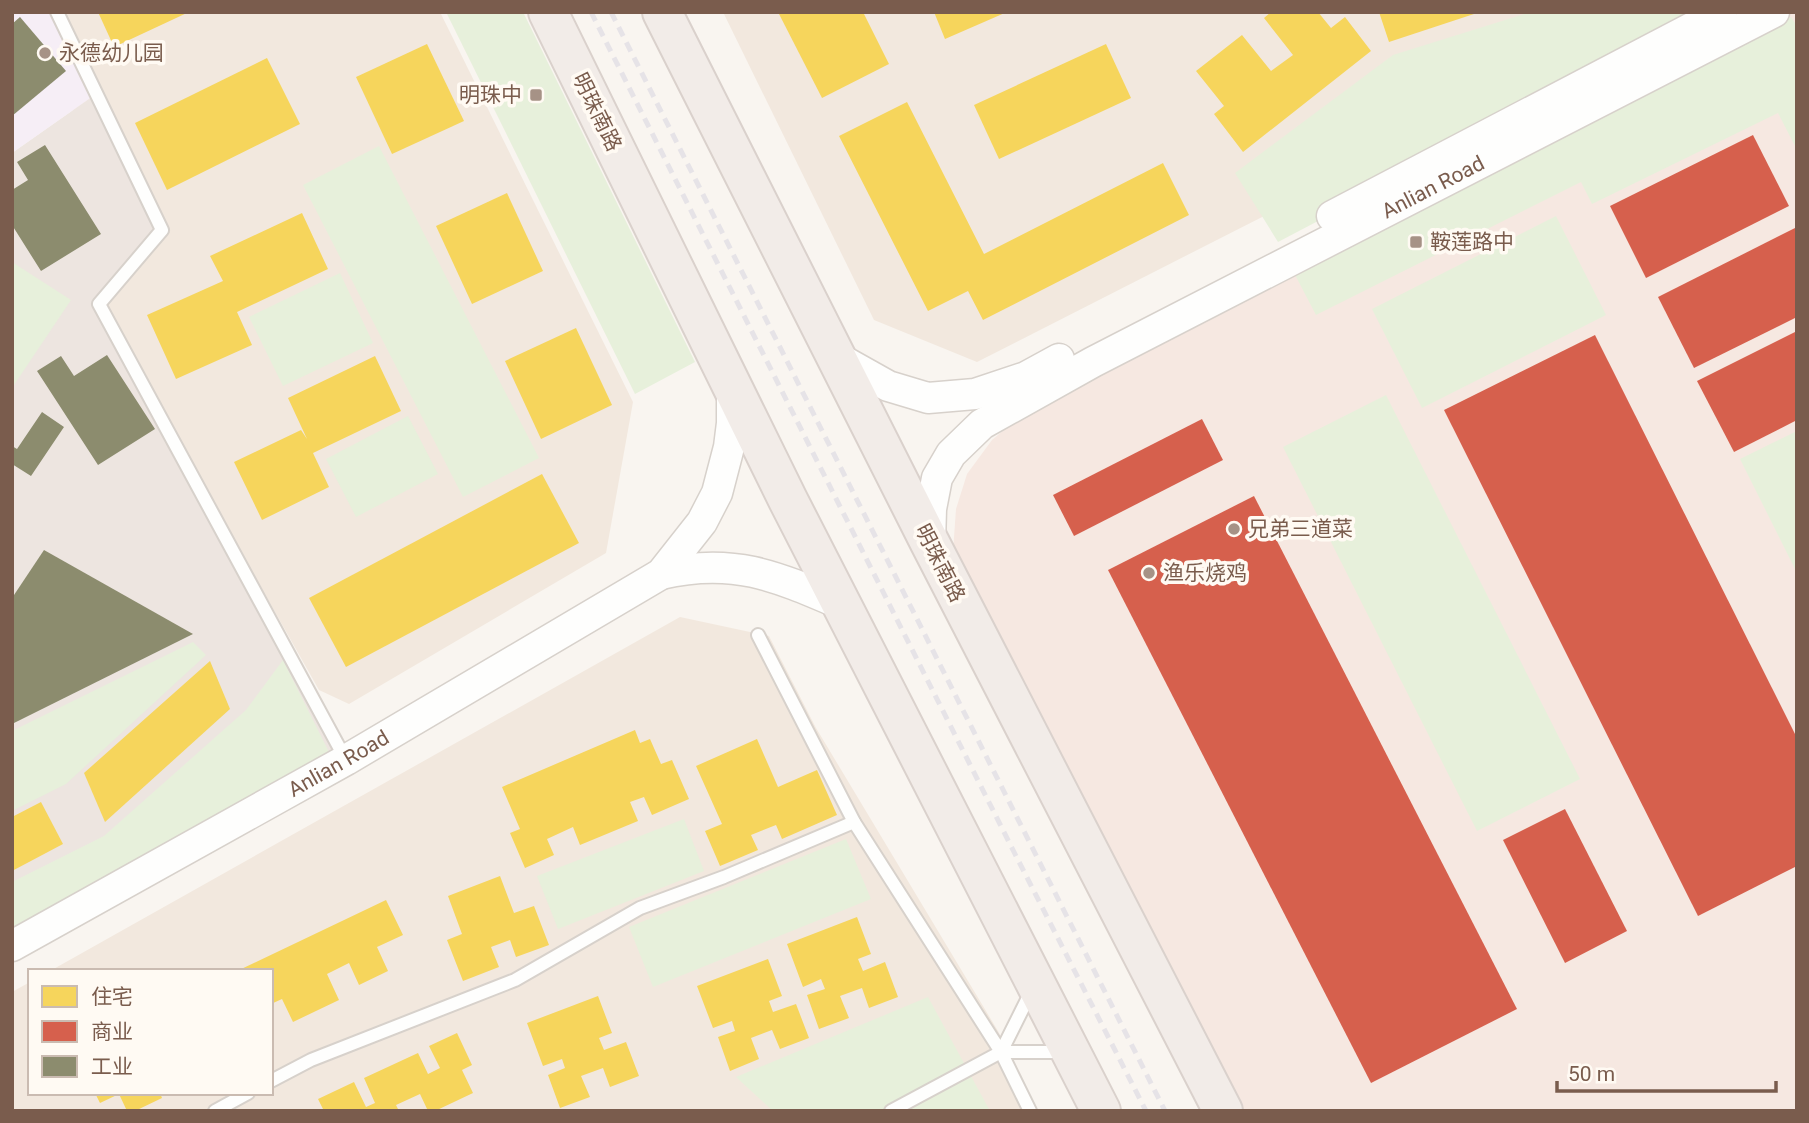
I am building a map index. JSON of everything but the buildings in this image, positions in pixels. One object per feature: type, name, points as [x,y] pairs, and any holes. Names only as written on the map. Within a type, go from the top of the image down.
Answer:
[{"type":"highway","name":"明珠南路","points":[[548,12],[841,604],[1101,1111]]},
{"type":"highway","name":"明珠南路","points":[[663,12],[930,543],[1223,1111]]},
{"type":"street","name":"Anlian Road","points":[[1088,354],[1722,12]]},
{"type":"street","name":"Anlian Road","points":[[1088,354],[1774,12]]},
{"type":"street","points":[[838,358],[888,386],[928,398],[975,394],[1088,354]]},
{"type":"street","points":[[930,543],[931,509],[937,478],[951,454],[982,425],[1088,354]]},
{"type":"street","points":[[661,574],[702,522],[717,493],[729,447],[732,385]]},
{"type":"street","points":[[661,574],[705,567],[744,570],[782,580],[841,604]]},
{"type":"street","name":"Anlian Road","points":[[12,946],[346,760],[661,574]]},
{"type":"lane","points":[[57,12],[162,230],[99,304],[346,760]]},
{"type":"lane","points":[[758,635],[854,822],[1000,1052],[1030,1111]]},
{"type":"lane","points":[[273,1080],[312,1060],[515,980],[640,908],[724,877],[854,822]]},
{"type":"lane","points":[[1000,1052],[1035,983]]},
{"type":"lane","points":[[891,1111],[1000,1052],[1070,1053]]},
{"type":"lane","points":[[215,1111],[244,1095]]},
{"type":"shaded area","name":"永德幼儿园","points":[[12,12],[57,12],[96,94],[12,153]]},
{"type":"shaded area","points":[[58,12],[440,12],[633,402],[606,553],[349,704],[319,690],[102,305]]},
{"type":"shaded area","points":[[723,12],[1665,12],[977,362],[874,320]]},
{"type":"shaded area","points":[[1789,12],[1797,12],[1797,1111],[1225,1111],[951,580],[956,509],[967,474],[992,440],[1031,407]]},
{"type":"shaded area","points":[[96,94],[162,230],[99,304],[346,760],[12,941],[12,153]]},
{"type":"shaded area","points":[[680,617],[769,636],[816,728],[998,1031],[1038,1111],[12,1111],[12,992],[28,983],[28,1095],[273,1095],[273,969],[54,969]]},
{"type":"green space","points":[[446,12],[523,12],[695,362],[635,394]]},
{"type":"green space","points":[[1531,12],[1717,12],[1278,242],[1235,173],[1393,55]]},
{"type":"green space","points":[[1791,17],[1797,26],[1797,150],[1778,113],[1592,204],[1581,182],[1316,315],[1292,269]]},
{"type":"green space","points":[[379,146],[539,458],[463,497],[303,185]]},
{"type":"green space","points":[[1556,216],[1606,315],[1422,408],[1372,309]]},
{"type":"green space","points":[[12,262],[71,300],[12,388]]},
{"type":"green space","points":[[340,273],[373,343],[283,386],[249,317]]},
{"type":"green space","points":[[1386,395],[1580,779],[1477,831],[1283,447]]},
{"type":"green space","points":[[408,416],[438,474],[356,517],[326,459]]},
{"type":"green space","points":[[1797,431],[1797,573],[1740,459]]},
{"type":"green space","points":[[193,642],[206,655],[66,784],[12,811],[12,731]]},
{"type":"green space","points":[[283,660],[332,758],[12,936],[12,882],[104,836],[246,710]]},
{"type":"green space","points":[[684,819],[704,871],[558,929],[537,876]]},
{"type":"green space","points":[[846,839],[871,899],[653,987],[629,927]]},
{"type":"green space","points":[[928,997],[990,1111],[773,1111],[736,1077]]},
{"type":"railway","points":[[591,12],[1146,1111]]},
{"type":"railway","points":[[611,12],[1165,1111]]},
{"type":"place","name":"永德幼儿园","points":[[45,53]]},
{"type":"place","name":"明珠中","points":[[536,95]]},
{"type":"place","name":"鞍莲路中","points":[[1416,242]]},
{"type":"place","name":"兄弟三道菜","points":[[1234,529]]},
{"type":"place","name":"渔乐烧鸡","points":[[1149,573]]}]
